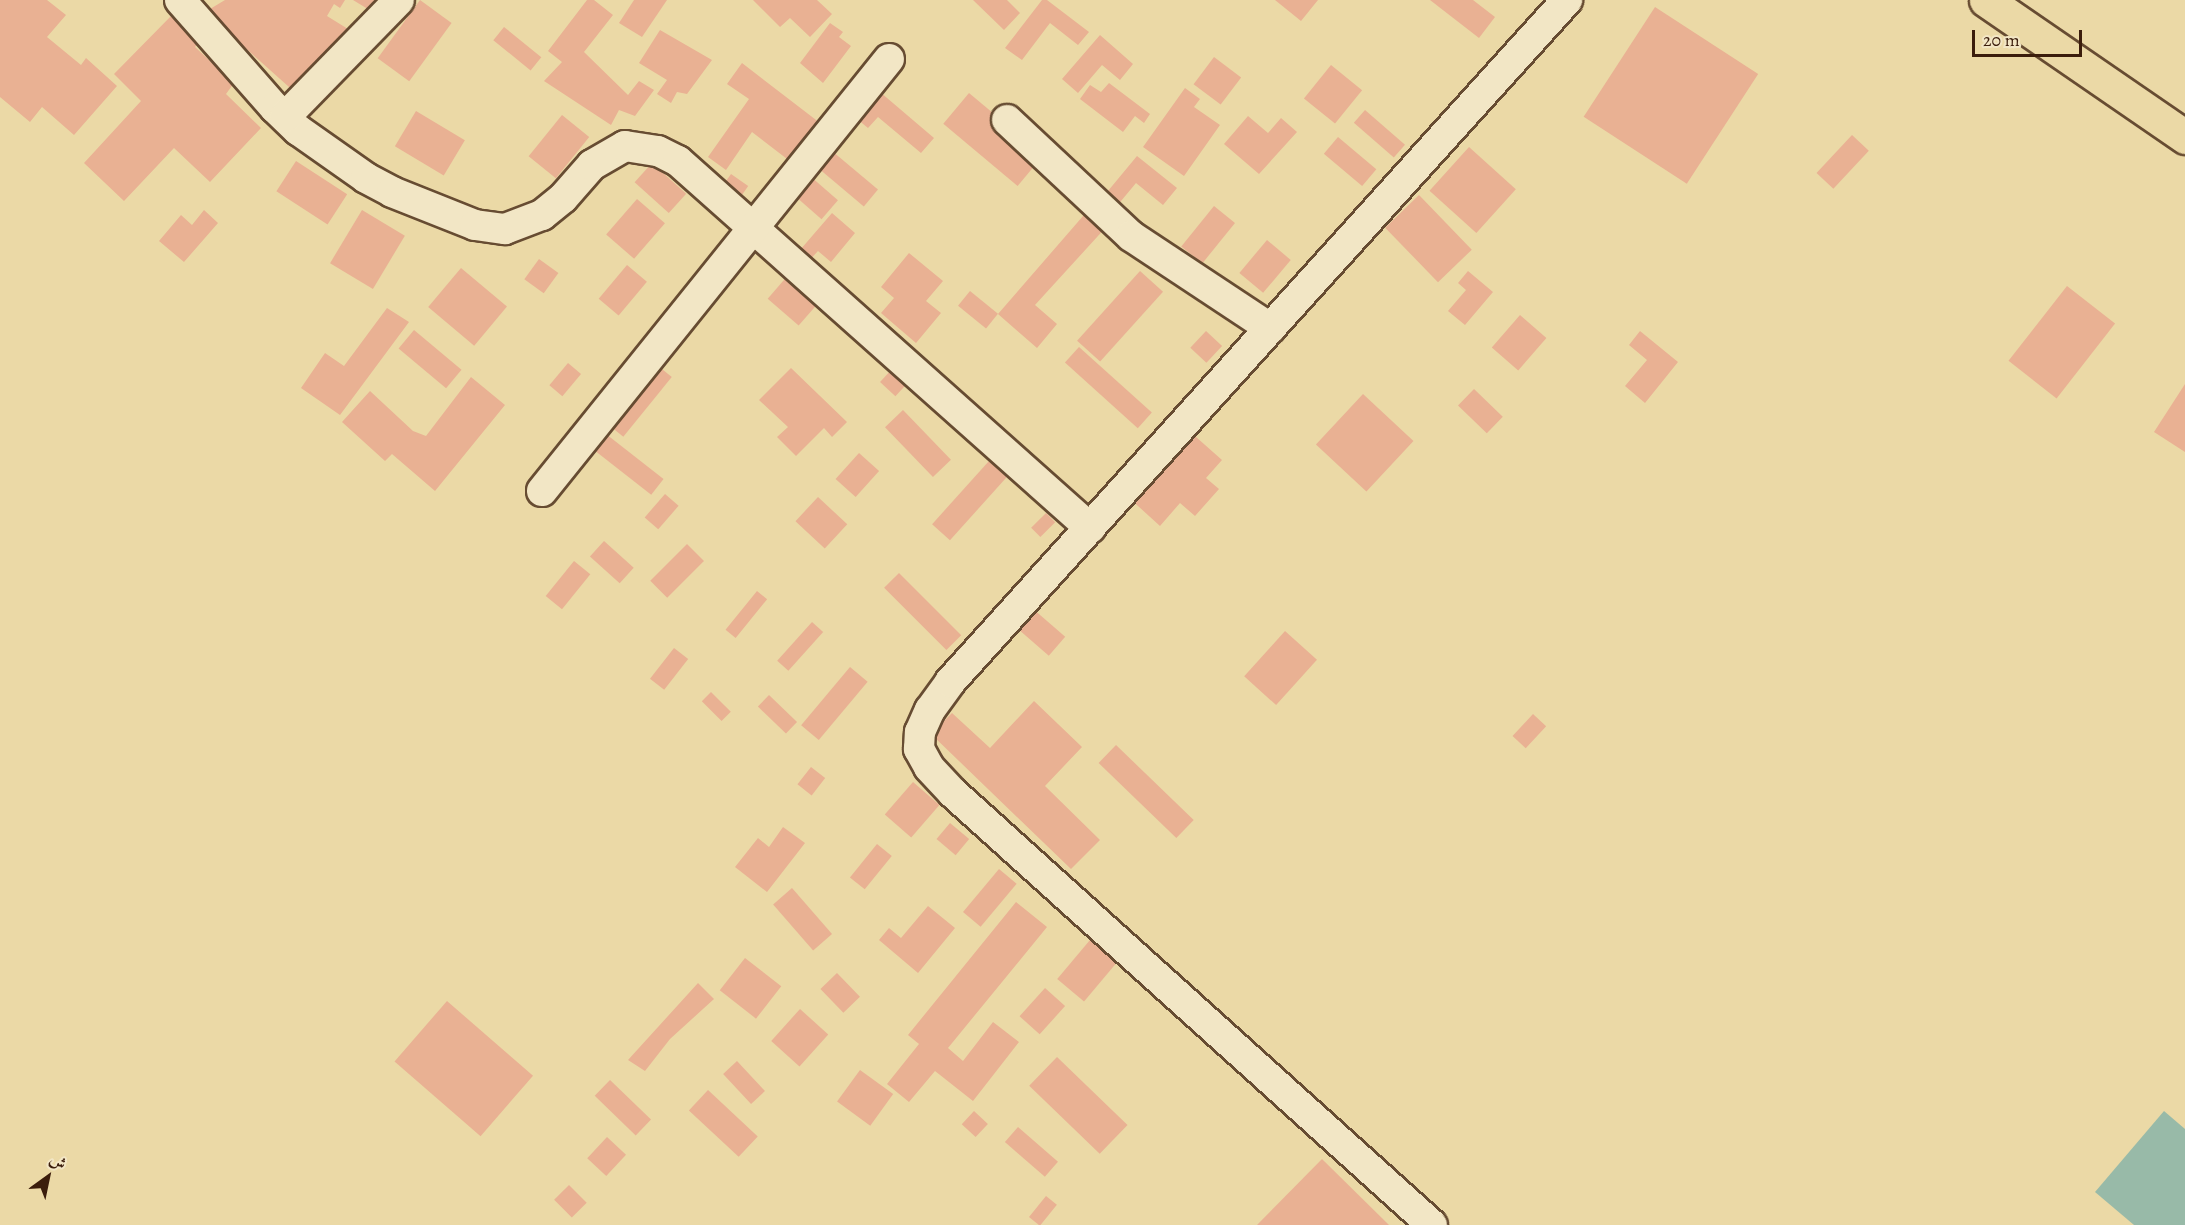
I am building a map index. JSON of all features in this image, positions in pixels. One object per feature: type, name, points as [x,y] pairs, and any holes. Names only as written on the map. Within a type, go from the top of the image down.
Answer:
[{"type":"main road","points":[[1986,0],[2185,137]]},
{"type":"street","points":[[180,0],[285,117],[366,178],[392,192],[475,225],[505,229],[542,215],[563,198],[592,165],[624,146],[658,150],[678,161],[1090,528]]},
{"type":"street","points":[[285,117],[399,0]]},
{"type":"street","points":[[1431,1225],[953,793],[929,767],[919,749],[920,732],[930,710],[950,682],[1567,0]]},
{"type":"street","points":[[542,491],[889,59]]},
{"type":"street","points":[[1007,120],[1131,236],[1270,328]]},
{"type":"shaded area","points":[[2164,1111],[2185,1129],[2185,1225],[2134,1225],[2095,1192]]},
{"type":"building","points":[[0,0],[47,0],[66,15],[47,37],[81,65],[86,58],[117,86],[74,135],[42,107],[30,122],[0,97]]},
{"type":"building","points":[[225,0],[345,0],[340,8],[334,4],[327,16],[356,34],[298,95],[205,12]]},
{"type":"building","points":[[353,0],[386,0],[376,14]]},
{"type":"building","points":[[420,0],[452,23],[409,81],[378,58]]},
{"type":"building","points":[[587,0],[594,0],[613,15],[584,52],[628,95],[639,81],[654,90],[635,116],[619,110],[611,125],[544,81],[562,62],[548,51]]},
{"type":"building","points":[[634,0],[667,0],[642,37],[619,23]]},
{"type":"building","points":[[753,0],[817,0],[832,14],[810,37],[790,18],[780,27]]},
{"type":"building","points":[[973,0],[1007,0],[1020,13],[1004,30]]},
{"type":"building","points":[[1042,0],[1047,0],[1089,32],[1078,45],[1050,23],[1022,60],[1005,48]]},
{"type":"building","points":[[1275,0],[1318,0],[1301,21]]},
{"type":"building","points":[[1430,0],[1473,0],[1495,17],[1479,38]]},
{"type":"building","points":[[1655,7],[1758,74],[1687,184],[1584,117]]},
{"type":"building","points":[[174,13],[201,40],[195,47],[234,83],[226,94],[261,128],[210,182],[174,148],[124,201],[84,163],[141,101],[114,74]]},
{"type":"building","points":[[830,23],[843,32],[839,37],[851,46],[823,83],[800,63]]},
{"type":"building","points":[[504,27],[541,57],[531,70],[493,40]]},
{"type":"building","points":[[660,30],[712,60],[687,94],[677,92],[671,103],[657,94],[667,80],[639,63]]},
{"type":"building","points":[[1100,35],[1133,64],[1120,80],[1102,65],[1078,93],[1062,79]]},
{"type":"building","points":[[1214,57],[1241,77],[1221,105],[1194,84]]},
{"type":"building","points":[[742,63],[820,123],[791,162],[752,132],[726,170],[708,157],[749,99],[727,84]]},
{"type":"building","points":[[1331,65],[1362,90],[1335,124],[1304,98]]},
{"type":"building","points":[[1109,83],[1150,114],[1144,123],[1135,116],[1123,132],[1080,99],[1090,85],[1101,92]]},
{"type":"building","points":[[1185,88],[1200,99],[1194,107],[1220,125],[1184,176],[1143,147]]},
{"type":"building","points":[[880,92],[934,138],[921,153],[878,117],[868,128],[857,119]]},
{"type":"building","points":[[969,93],[1043,155],[1018,186],[943,124]]},
{"type":"building","points":[[1365,110],[1405,145],[1394,158],[1354,123]]},
{"type":"building","points":[[416,111],[465,140],[444,176],[395,146]]},
{"type":"building","points":[[562,115],[589,137],[556,178],[529,156]]},
{"type":"building","points":[[1248,116],[1268,133],[1281,118],[1297,132],[1259,174],[1224,144]]},
{"type":"building","points":[[1852,135],[1869,151],[1833,189],[1817,173]]},
{"type":"building","points":[[1338,137],[1376,169],[1362,186],[1324,154]]},
{"type":"building","points":[[1469,147],[1516,189],[1476,233],[1430,191]]},
{"type":"building","points":[[832,151],[878,190],[864,206],[818,168]]},
{"type":"building","points":[[1137,156],[1177,188],[1163,205],[1136,183],[1116,207],[1103,197]]},
{"type":"building","points":[[296,161],[347,194],[328,224],[276,191]]},
{"type":"building","points":[[652,163],[686,194],[669,213],[635,182]]},
{"type":"building","points":[[731,174],[748,186],[737,202],[720,190]]},
{"type":"building","points":[[810,176],[838,200],[822,219],[794,195]]},
{"type":"building","points":[[1419,195],[1472,250],[1438,282],[1385,228]]},
{"type":"building","points":[[637,199],[665,223],[634,259],[606,234]]},
{"type":"building","points":[[1214,206],[1235,223],[1202,263],[1181,246]]},
{"type":"building","points":[[1090,208],[1108,225],[1035,305],[1057,324],[1037,348],[998,314]]},
{"type":"building","points":[[204,210],[218,223],[184,262],[159,241],[181,215],[192,225]]},
{"type":"building","points":[[362,210],[405,236],[373,289],[330,263]]},
{"type":"building","points":[[832,213],[855,233],[831,262],[818,251],[804,266],[794,257]]},
{"type":"building","points":[[1267,240],[1291,260],[1263,293],[1239,273]]},
{"type":"building","points":[[909,253],[943,281],[926,301],[941,313],[916,343],[881,313],[894,298],[881,287]]},
{"type":"building","points":[[539,259],[558,273],[544,293],[524,279]]},
{"type":"building","points":[[627,265],[647,282],[619,315],[599,299]]},
{"type":"building","points":[[461,268],[507,307],[474,346],[428,307]]},
{"type":"building","points":[[1140,271],[1163,292],[1100,362],[1077,341]]},
{"type":"building","points":[[1468,271],[1493,292],[1465,325],[1448,311],[1466,290],[1458,283]]},
{"type":"building","points":[[790,273],[821,300],[799,326],[768,299]]},
{"type":"building","points":[[2067,286],[2115,324],[2057,398],[2009,361]]},
{"type":"building","points":[[970,291],[998,314],[986,328],[958,306]]},
{"type":"building","points":[[387,308],[409,322],[340,415],[301,388],[325,353],[344,366]]},
{"type":"building","points":[[1520,315],[1546,338],[1518,370],[1492,347]]},
{"type":"building","points":[[414,330],[461,370],[446,388],[399,348]]},
{"type":"building","points":[[1206,331],[1222,346],[1206,363],[1190,348]]},
{"type":"building","points":[[1640,331],[1678,362],[1645,403],[1625,386],[1647,360],[1629,345]]},
{"type":"building","points":[[1079,347],[1152,413],[1138,428],[1065,363]]},
{"type":"building","points":[[568,363],[581,374],[562,396],[549,385]]},
{"type":"building","points":[[657,365],[672,377],[623,437],[609,425]]},
{"type":"building","points":[[791,368],[847,422],[832,437],[824,428],[796,456],[777,437],[788,427],[759,400]]},
{"type":"building","points":[[893,368],[908,382],[895,396],[880,382]]},
{"type":"building","points":[[471,377],[505,405],[435,491],[392,454],[385,461],[342,422],[370,391],[413,431],[426,436]]},
{"type":"building","points":[[2185,384],[2185,452],[2154,432]]},
{"type":"building","points":[[1474,389],[1503,417],[1487,433],[1458,406]]},
{"type":"building","points":[[1363,394],[1413,441],[1366,492],[1316,444]]},
{"type":"building","points":[[903,410],[951,460],[933,477],[885,427]]},
{"type":"building","points":[[1187,429],[1222,460],[1206,478],[1219,489],[1195,516],[1180,503],[1160,526],[1127,496]]},
{"type":"building","points":[[606,434],[664,479],[651,495],[594,450]]},
{"type":"building","points":[[859,453],[879,471],[856,497],[836,479]]},
{"type":"building","points":[[989,461],[1007,477],[950,540],[932,524]]},
{"type":"building","points":[[665,494],[679,506],[658,529],[645,517]]},
{"type":"building","points":[[818,497],[847,524],[825,548],[795,521]]},
{"type":"building","points":[[1046,513],[1055,522],[1040,537],[1031,528]]},
{"type":"building","points":[[604,541],[634,568],[620,583],[590,557]]},
{"type":"building","points":[[687,544],[704,561],[667,598],[650,581]]},
{"type":"building","points":[[574,561],[590,574],[562,609],[546,596]]},
{"type":"building","points":[[899,573],[961,635],[946,650],[884,588]]},
{"type":"building","points":[[757,591],[767,599],[736,638],[726,630]]},
{"type":"building","points":[[1032,608],[1065,637],[1049,656],[1016,627]]},
{"type":"building","points":[[812,622],[823,632],[788,671],[777,661]]},
{"type":"building","points":[[1285,631],[1317,660],[1276,705],[1244,676]]},
{"type":"building","points":[[674,648],[688,659],[664,690],[650,679]]},
{"type":"building","points":[[850,667],[868,682],[819,740],[801,725]]},
{"type":"building","points":[[711,692],[731,712],[722,721],[702,701]]},
{"type":"building","points":[[769,695],[797,722],[786,734],[758,707]]},
{"type":"building","points":[[1034,701],[1082,747],[1045,786],[1100,840],[1071,869],[931,734],[952,713],[990,748]]},
{"type":"building","points":[[1533,714],[1546,726],[1526,748],[1513,736]]},
{"type":"building","points":[[1116,745],[1194,820],[1176,838],[1099,763]]},
{"type":"building","points":[[811,767],[825,778],[812,795],[797,784]]},
{"type":"building","points":[[913,782],[939,805],[911,837],[885,814]]},
{"type":"building","points":[[950,823],[969,839],[956,855],[937,839]]},
{"type":"building","points":[[783,827],[805,843],[767,892],[735,867],[758,838],[769,847]]},
{"type":"building","points":[[877,844],[892,856],[865,889],[850,877]]},
{"type":"building","points":[[999,869],[1017,884],[981,927],[963,912]]},
{"type":"building","points":[[792,888],[832,934],[813,950],[773,904]]},
{"type":"building","points":[[1016,902],[1047,927],[948,1048],[963,1061],[993,1022],[1019,1042],[973,1101],[935,1071],[909,1102],[887,1084],[919,1044],[908,1035]]},
{"type":"building","points":[[928,906],[955,928],[918,973],[879,940],[889,928],[901,938]]},
{"type":"building","points":[[1090,940],[1117,962],[1084,1002],[1057,979]]},
{"type":"building","points":[[745,958],[781,986],[756,1019],[720,990]]},
{"type":"building","points":[[837,973],[860,997],[843,1013],[820,989]]},
{"type":"building","points":[[698,983],[714,999],[670,1039],[645,1071],[628,1060]]},
{"type":"building","points":[[1045,988],[1065,1006],[1040,1034],[1020,1016]]},
{"type":"building","points":[[447,1001],[533,1076],[481,1136],[395,1061]]},
{"type":"building","points":[[800,1009],[828,1034],[799,1066],[771,1041]]},
{"type":"building","points":[[1057,1057],[1127,1125],[1100,1154],[1029,1086]]},
{"type":"building","points":[[737,1061],[765,1091],[751,1104],[723,1074]]},
{"type":"building","points":[[860,1070],[893,1094],[870,1126],[837,1102]]},
{"type":"building","points":[[610,1080],[651,1120],[636,1135],[595,1096]]},
{"type":"building","points":[[708,1090],[758,1136],[739,1157],[689,1110]]},
{"type":"building","points":[[974,1111],[988,1124],[976,1137],[962,1124]]},
{"type":"building","points":[[1018,1127],[1058,1162],[1045,1177],[1005,1142]]},
{"type":"building","points":[[607,1137],[626,1155],[606,1176],[587,1158]]},
{"type":"building","points":[[1322,1159],[1389,1225],[1257,1225]]},
{"type":"building","points":[[569,1185],[587,1203],[572,1218],[554,1200]]},
{"type":"building","points":[[1046,1196],[1057,1205],[1041,1225],[1029,1217]]}]
